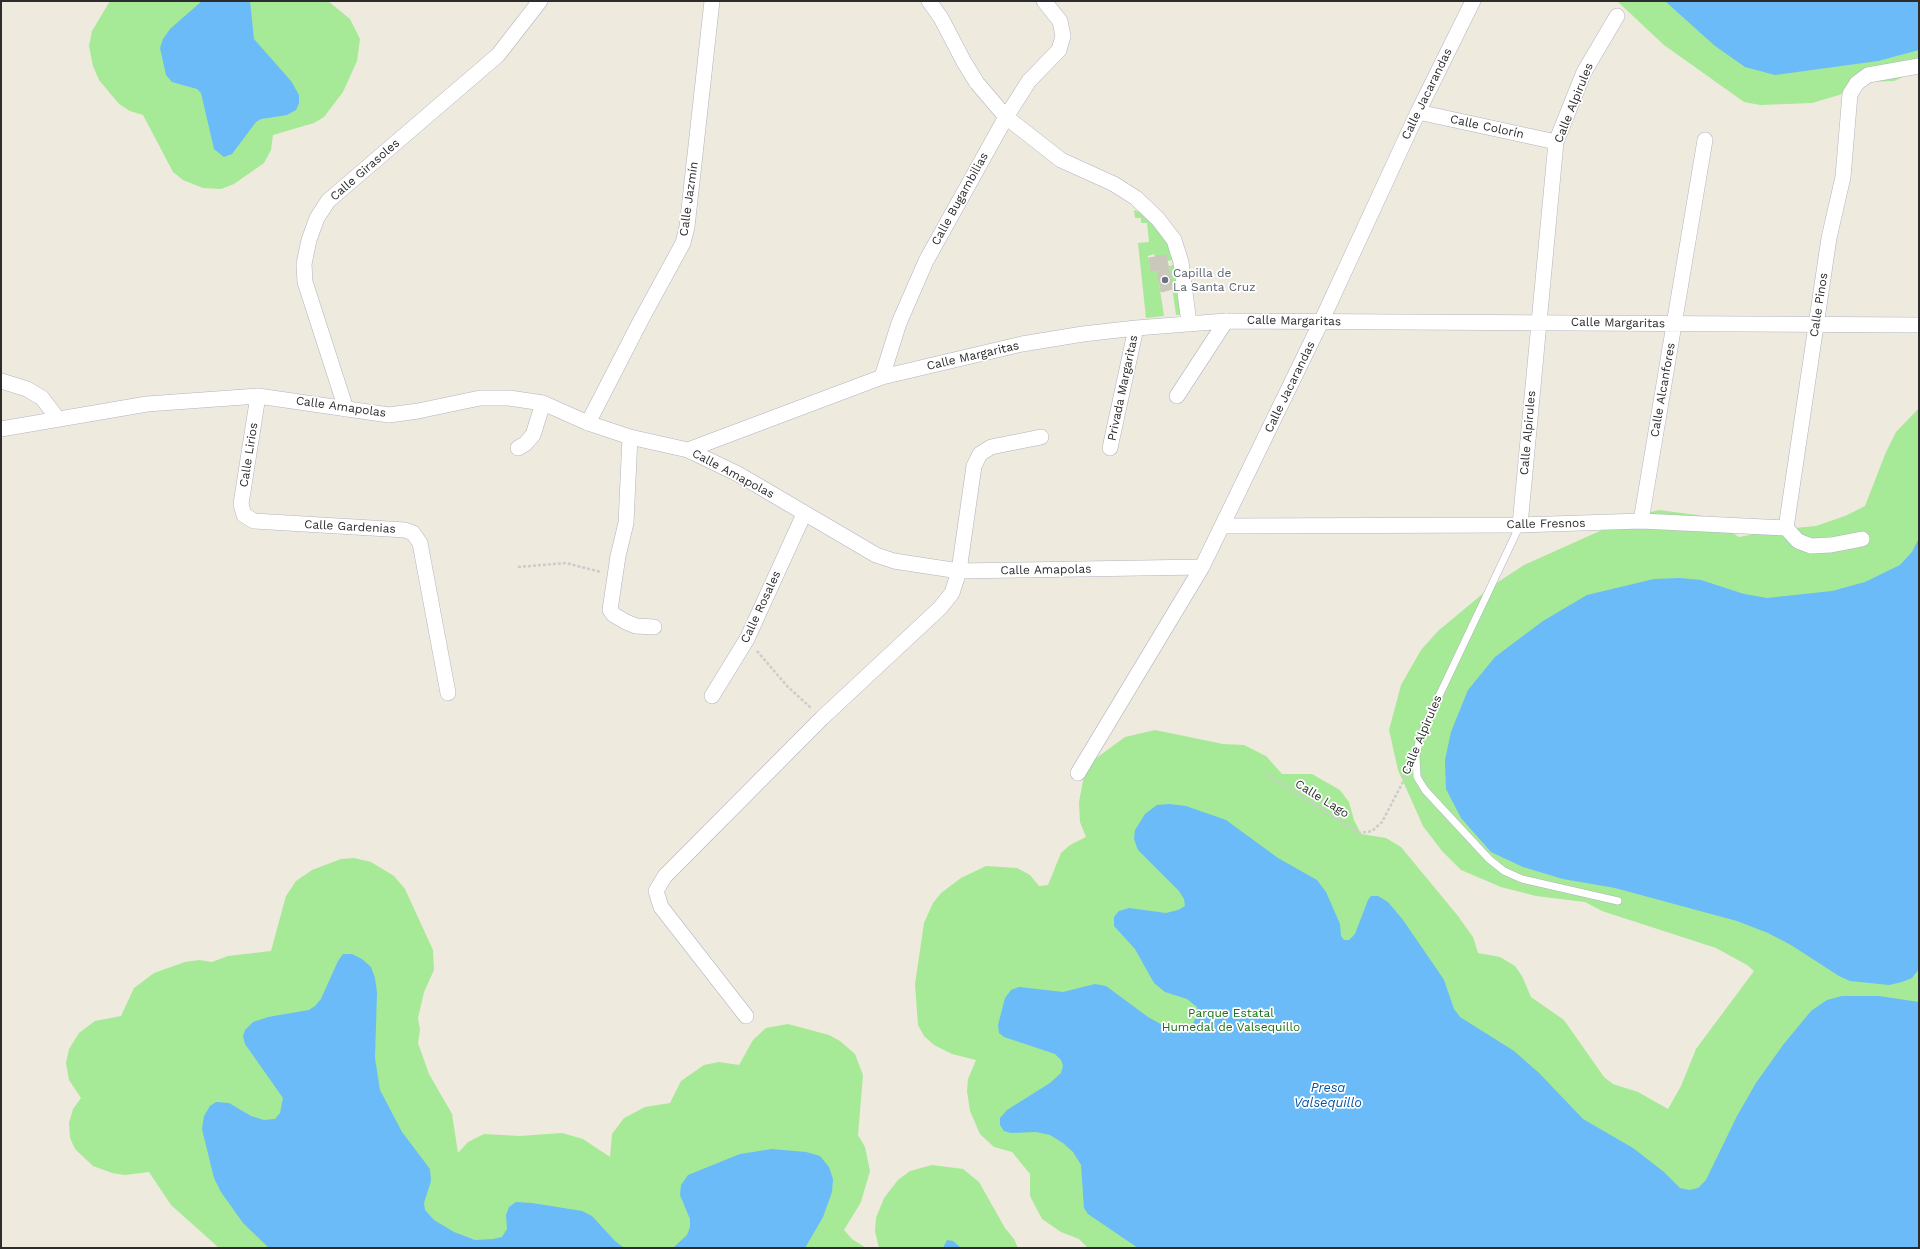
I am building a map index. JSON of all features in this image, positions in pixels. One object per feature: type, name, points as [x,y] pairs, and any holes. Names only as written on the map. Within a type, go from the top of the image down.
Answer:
[{"type":"street","name":"Calle Girasoles","points":[[346,409],[305,282],[304,264],[308,240],[317,218],[328,201],[498,55],[540,1]]},
{"type":"street","name":"Calle Jazmín","points":[[588,423],[641,320],[683,243],[687,227],[712,1]]},
{"type":"street","points":[[929,1],[941,18],[967,68],[977,83],[1006,118],[1060,160],[1114,184],[1136,198],[1158,219],[1174,240],[1181,262],[1189,323]]},
{"type":"street","name":"Calle Bugambilias","points":[[882,377],[899,323],[926,260],[1006,118],[1029,81],[1059,50],[1063,36],[1060,21],[1044,1]]},
{"type":"street","name":"Calle Jacarandas","points":[[1078,773],[1202,567],[1321,322],[1418,112],[1473,1]]},
{"type":"street","name":"Calle Alpirules","points":[[1520,525],[1556,142],[1584,72],[1617,16]]},
{"type":"street","name":"Calle Pinos","points":[[1786,528],[1829,238],[1844,177],[1850,94],[1856,83],[1868,75],[1919,66]]},
{"type":"street","name":"Calle Colorín","points":[[1418,112],[1556,142]]},
{"type":"street","name":"Calle Alcanfores","points":[[1641,521],[1705,140]]},
{"type":"street","points":[[1177,396],[1226,321]]},
{"type":"street","name":"Calle Margaritas","points":[[688,450],[882,377],[1022,344],[1083,334],[1136,328],[1226,321],[1919,325]]},
{"type":"street","name":"Privada Margaritas","points":[[1110,448],[1136,328]]},
{"type":"street","points":[[1,381],[26,389],[42,398],[58,419]]},
{"type":"street","name":"Calle Amapolas","points":[[1,429],[147,404],[258,396],[389,415],[418,411],[480,398],[509,398],[543,403],[588,423],[630,437],[688,450],[738,474],[876,555],[894,561],[959,571],[1202,567]]},
{"type":"street","name":"Calle Lirios","points":[[244,515],[241,504],[258,396]]},
{"type":"street","points":[[518,448],[525,444],[533,435],[543,403]]},
{"type":"street","points":[[630,437],[626,523],[615,575],[610,610],[614,616],[636,626],[654,627]]},
{"type":"street","points":[[746,1016],[661,907],[656,891],[665,876],[822,718],[940,608],[952,593],[959,571],[974,466],[980,454],[990,447],[1041,437]]},
{"type":"street","name":"Calle Rosales","points":[[712,696],[747,640],[804,514]]},
{"type":"street","name":"Calle Gardenias","points":[[244,515],[254,521],[406,530],[413,533],[420,543],[448,693]]},
{"type":"street","name":"Calle Fresnos","points":[[1222,526],[1520,525],[1641,521],[1786,528]]},
{"type":"street","points":[[1786,528],[1798,541],[1811,546],[1830,545],[1862,539]]},
{"type":"lane","name":"Calle Alpirules","points":[[1416,756],[1419,742],[1429,717],[1520,525]]},
{"type":"lane","points":[[1416,756],[1417,777],[1424,790],[1490,859],[1504,871],[1522,879],[1618,901]]},
{"type":"path","points":[[518,567],[566,563],[615,575]]},
{"type":"path","points":[[747,640],[787,686],[822,718]]},
{"type":"path","name":"Calle Alpirules","points":[[1372,831],[1382,822],[1416,756]]},
{"type":"path","name":"Calle Lago","points":[[1265,774],[1360,833],[1372,831]]},
{"type":"green space","points":[[110,1],[328,1],[350,19],[360,39],[357,61],[343,92],[324,117],[314,123],[273,135],[271,150],[264,163],[234,184],[221,189],[203,188],[183,180],[173,172],[143,115],[130,111],[119,104],[99,80],[93,66],[89,46],[92,31]]},
{"type":"green space","points":[[1617,1],[1919,1],[1919,70],[1894,81],[1866,82],[1839,95],[1812,103],[1760,105],[1744,102],[1664,45]]},
{"type":"green space","points":[[1134,210],[1156,218],[1181,266],[1187,314],[1176,315],[1169,266],[1173,265],[1172,260],[1167,261],[1155,257],[1154,254],[1148,256],[1151,271],[1157,270],[1164,316],[1146,318],[1138,243],[1149,242],[1147,223],[1141,223],[1141,218],[1135,218]]},
{"type":"green space","name":"Parque Estatal Humedal de Valsequillo","points":[[1919,408],[1919,1248],[1088,1248],[1079,1239],[1061,1232],[1042,1219],[1030,1196],[1030,1174],[1012,1152],[994,1147],[980,1134],[970,1111],[967,1091],[968,1079],[976,1060],[952,1054],[934,1045],[924,1036],[918,1025],[915,984],[924,923],[933,903],[941,893],[961,878],[986,866],[1017,868],[1030,875],[1039,886],[1048,885],[1061,853],[1070,845],[1086,837],[1080,822],[1079,802],[1085,771],[1095,759],[1125,737],[1155,730],[1223,744],[1244,745],[1266,756],[1282,774],[1312,774],[1340,790],[1349,802],[1354,820],[1361,834],[1386,838],[1401,847],[1458,916],[1473,937],[1478,953],[1500,957],[1515,966],[1522,976],[1531,997],[1564,1020],[1604,1077],[1613,1084],[1638,1092],[1668,1109],[1681,1086],[1696,1049],[1754,971],[1747,965],[1716,948],[1602,911],[1585,902],[1536,896],[1501,887],[1461,870],[1442,851],[1423,826],[1398,770],[1389,730],[1401,685],[1421,650],[1438,631],[1492,586],[1524,565],[1631,517],[1659,510],[1704,516],[1739,537],[1774,530],[1816,526],[1845,516],[1865,506],[1886,452],[1896,432]]},
{"type":"green space","points":[[354,858],[371,862],[394,876],[405,889],[433,950],[434,970],[424,992],[418,1018],[420,1030],[418,1043],[429,1074],[452,1114],[458,1153],[468,1142],[484,1134],[520,1136],[562,1133],[583,1139],[610,1157],[612,1134],[624,1118],[645,1107],[670,1103],[681,1081],[704,1065],[719,1062],[739,1065],[753,1040],[766,1028],[788,1024],[829,1035],[840,1041],[855,1054],[863,1075],[858,1135],[865,1147],[870,1171],[861,1202],[844,1230],[852,1239],[866,1248],[219,1248],[171,1205],[149,1172],[125,1175],[112,1173],[93,1166],[75,1149],[70,1138],[69,1123],[73,1109],[81,1098],[69,1080],[66,1063],[69,1049],[79,1033],[95,1021],[121,1016],[134,988],[154,973],[185,962],[199,960],[212,962],[228,956],[271,951],[286,896],[296,881],[312,870],[341,859]]},
{"type":"green space","points":[[932,1165],[963,1169],[979,1182],[1018,1248],[879,1248],[875,1231],[876,1218],[884,1198],[898,1180],[910,1171]]},
{"type":"water","points":[[202,1],[250,1],[254,39],[291,81],[299,95],[299,103],[296,110],[287,115],[261,119],[256,122],[232,154],[224,157],[214,149],[201,93],[197,89],[172,82],[166,75],[160,48],[163,39],[170,29]]},
{"type":"water","points":[[1665,1],[1919,1],[1919,50],[1878,61],[1775,75],[1745,67],[1715,46]]},
{"type":"water","points":[[1919,538],[1919,969],[1912,978],[1889,985],[1850,981],[1839,976],[1791,945],[1768,933],[1737,921],[1615,888],[1563,879],[1523,867],[1491,852],[1461,818],[1446,789],[1445,760],[1451,732],[1468,690],[1495,657],[1543,621],[1587,595],[1654,579],[1680,578],[1701,580],[1744,594],[1767,598],[1832,591],[1865,582],[1900,565],[1912,552]]},
{"type":"water","name":"Presa Valsequillo","points":[[1169,804],[1186,806],[1226,820],[1278,858],[1317,880],[1326,892],[1340,924],[1341,936],[1344,940],[1349,940],[1355,934],[1368,900],[1371,896],[1378,896],[1388,902],[1403,920],[1444,980],[1454,1009],[1460,1017],[1514,1051],[1539,1073],[1583,1119],[1633,1148],[1664,1172],[1680,1188],[1689,1190],[1698,1188],[1706,1180],[1737,1116],[1756,1083],[1783,1045],[1811,1011],[1827,1000],[1842,996],[1879,996],[1919,1002],[1919,1248],[1138,1248],[1088,1214],[1084,1208],[1081,1165],[1073,1152],[1063,1143],[1050,1135],[1036,1132],[1011,1133],[1004,1131],[1000,1125],[1000,1118],[1007,1110],[1050,1083],[1061,1073],[1063,1066],[1061,1060],[1055,1054],[1004,1037],[999,1033],[998,1025],[1005,998],[1011,990],[1019,987],[1063,992],[1095,984],[1106,986],[1148,1017],[1166,1027],[1176,1030],[1187,1029],[1193,1023],[1198,1014],[1197,1007],[1187,999],[1165,992],[1154,983],[1135,949],[1114,926],[1114,917],[1119,911],[1129,908],[1166,913],[1178,910],[1185,906],[1184,899],[1179,891],[1138,850],[1134,839],[1135,830],[1145,814],[1157,805]]},
{"type":"water","points":[[343,954],[352,954],[362,959],[371,967],[375,978],[377,992],[375,1058],[380,1090],[402,1132],[430,1169],[431,1181],[424,1203],[425,1210],[434,1220],[454,1232],[475,1240],[493,1239],[502,1237],[507,1229],[506,1215],[509,1207],[516,1202],[532,1203],[582,1211],[592,1216],[615,1241],[624,1248],[269,1248],[243,1223],[221,1192],[214,1178],[202,1129],[204,1116],[210,1106],[216,1102],[229,1103],[251,1116],[264,1120],[275,1119],[280,1113],[283,1098],[245,1044],[243,1036],[245,1030],[253,1022],[268,1017],[309,1010],[315,1006],[321,999],[338,961]]},
{"type":"water","points":[[772,1149],[806,1152],[820,1156],[829,1167],[833,1179],[832,1192],[823,1217],[805,1248],[673,1248],[687,1235],[690,1227],[690,1219],[680,1195],[681,1185],[688,1175],[740,1154]]},
{"type":"water","points":[[947,1240],[953,1241],[961,1248],[943,1248]]},
{"type":"building","name":"Capilla de La Santa Cruz","points":[[1166,255],[1173,289],[1161,292],[1157,270],[1151,271],[1149,258]]},
{"type":"place","name":"Capilla de La Santa Cruz","points":[[1165,280]]}]
